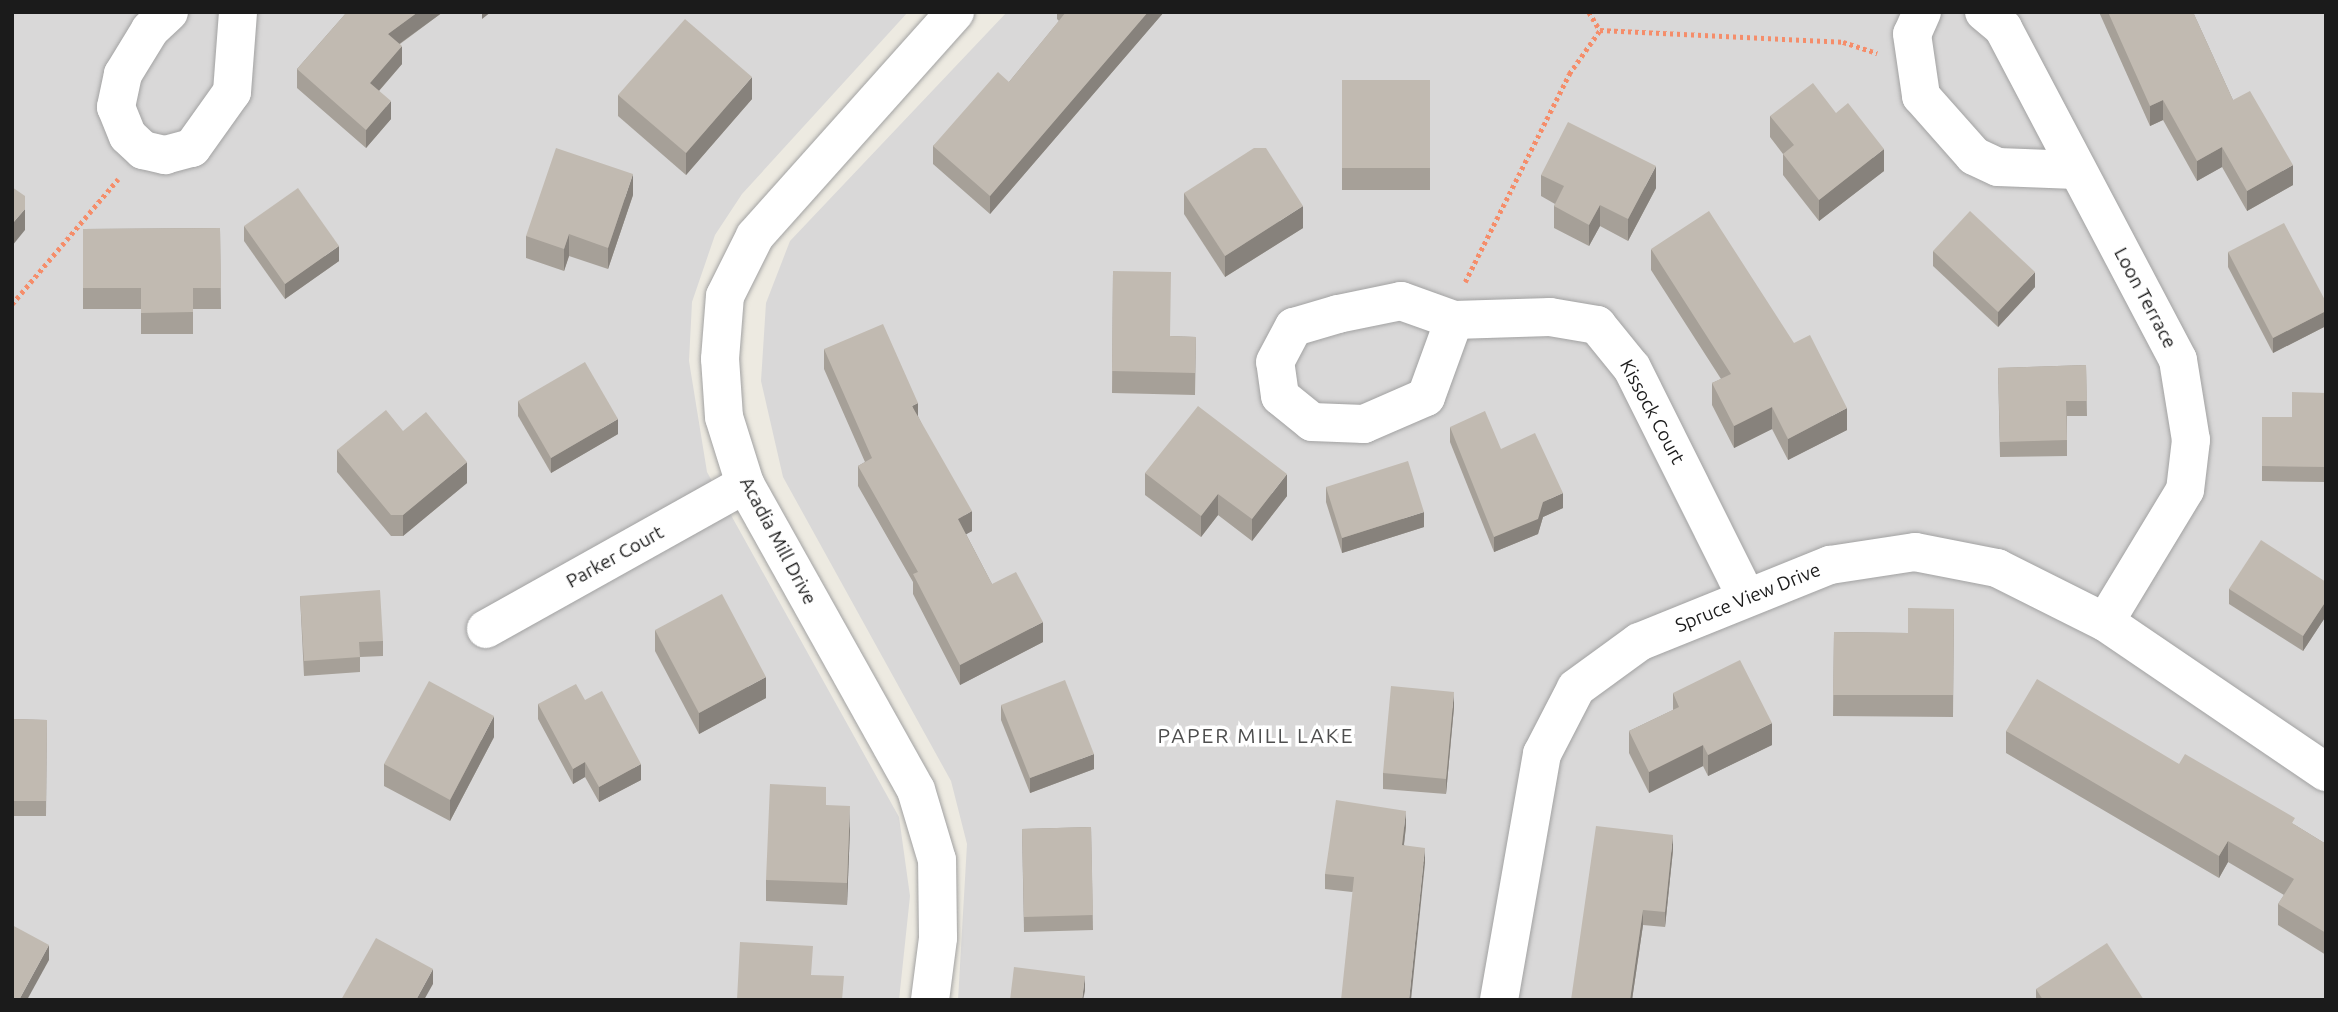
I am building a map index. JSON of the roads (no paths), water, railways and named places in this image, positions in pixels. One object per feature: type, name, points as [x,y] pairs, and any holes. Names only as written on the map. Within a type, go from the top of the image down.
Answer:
[{"type":"street","points":[[169,12],[150,30],[123,74],[116,107],[128,136],[143,150],[165,155],[192,148],[215,122],[238,68],[238,12]]},
{"type":"street","name":"Acadia Mill Drive","points":[[930,1000],[938,938],[937,860],[916,790],[745,484],[724,417],[719,359],[725,296],[755,236],[955,12]]},
{"type":"street","points":[[1922,12],[1912,34],[1914,65],[1921,96],[1974,156],[1998,167],[2076,170]]},
{"type":"street","name":"Loon Terrace","points":[[1984,12],[2003,28],[2178,360],[2191,440],[2185,489],[2105,622]]},
{"type":"street","name":"Kissock Court","points":[[1454,320],[1426,397],[1364,424],[1312,422],[1280,396],[1275,362],[1294,327],[1401,301],[1454,320],[1550,317],[1597,325],[1632,368],[1745,595]]},
{"type":"street","name":"Parker Court","points":[[486,629],[745,484]]},
{"type":"street","name":"Spruce View Drive","points":[[1499,1000],[1542,754],[1576,688],[1639,642],[1745,595],[1830,565],[1915,552],[1997,568],[2105,622],[2326,772]]},
{"type":"district","name":"PAPER MILL LAKE","points":[[1256,735]]}]
